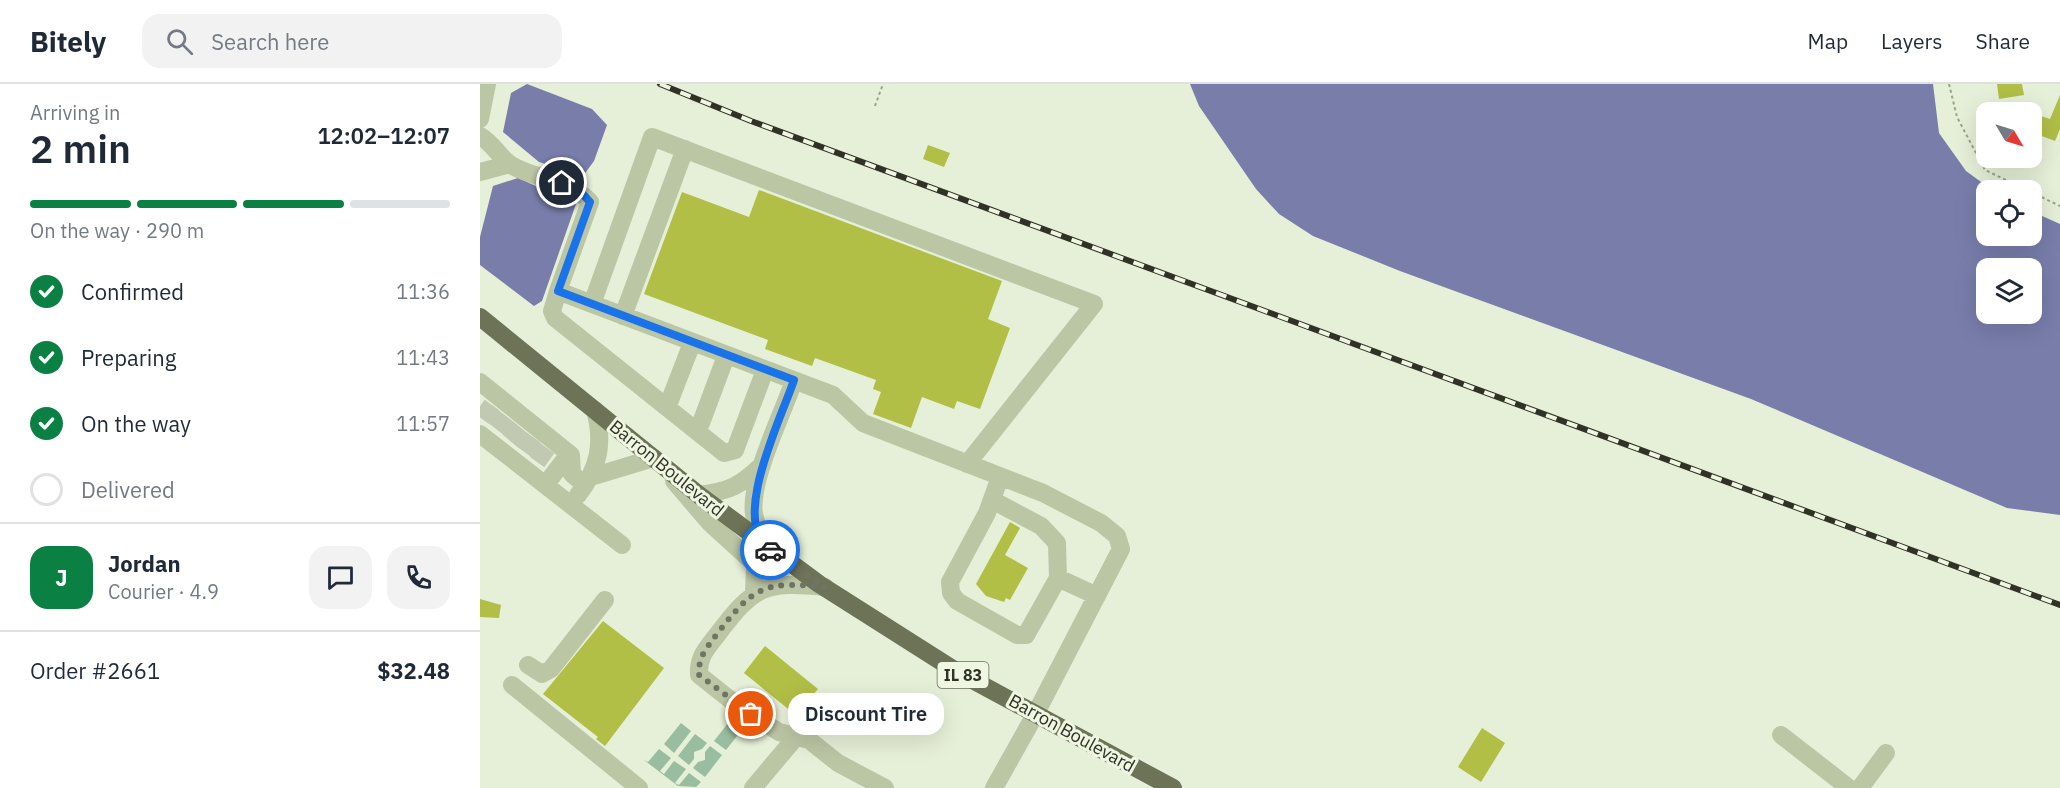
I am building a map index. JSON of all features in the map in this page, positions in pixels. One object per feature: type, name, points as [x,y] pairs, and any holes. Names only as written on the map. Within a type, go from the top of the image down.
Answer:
[{"type":"main road","name":"Barron Boulevard","points":[[480,317],[699,495],[764,545],[825,587],[956,671],[1173,788]]},
{"type":"street","points":[[481,111],[487,84]]},
{"type":"street","points":[[480,136],[489,141],[510,164],[579,190],[590,202],[558,291],[552,311],[555,318],[724,453],[735,450],[765,370]]},
{"type":"street","points":[[592,304],[652,137],[1094,304],[967,464]]},
{"type":"street","points":[[623,316],[685,149]]},
{"type":"street","points":[[480,172],[510,164]]},
{"type":"street","points":[[558,291],[833,395],[863,423],[1043,493],[1101,523],[1117,536],[1121,549],[1036,713],[994,788]]},
{"type":"street","points":[[665,406],[670,400],[692,343]]},
{"type":"street","points":[[695,430],[701,423],[726,356]]},
{"type":"street","points":[[764,545],[754,513],[762,465],[794,380]]},
{"type":"street","points":[[571,504],[588,481],[597,460],[595,410]]},
{"type":"street","points":[[509,428],[569,454]]},
{"type":"street","points":[[509,428],[546,484],[622,545]]},
{"type":"street","points":[[569,454],[572,474],[588,481],[656,459],[709,522],[755,564],[754,593]]},
{"type":"street","points":[[546,484],[569,454]]},
{"type":"street","points":[[699,495],[722,492],[742,484],[762,465]]},
{"type":"street","points":[[992,500],[1041,526],[1057,543],[1058,578],[1026,635],[1017,635],[957,601],[951,593],[950,582],[992,500],[1000,477]]},
{"type":"street","points":[[1058,578],[1097,596]]},
{"type":"street","points":[[825,587],[786,583],[754,593],[735,611],[698,660],[699,675],[737,705],[779,732],[809,740],[838,763],[885,788]]},
{"type":"street","points":[[531,668],[542,674],[551,669],[603,598]]},
{"type":"street","points":[[512,685],[639,788]]},
{"type":"street","points":[[1781,735],[1849,788]]},
{"type":"street","points":[[753,788],[796,737]]},
{"type":"street","points":[[1860,788],[1886,753]]},
{"type":"path","points":[[875,106],[883,84]]},
{"type":"path","points":[[1949,84],[1957,117],[1985,170],[2006,180]]},
{"type":"path","points":[[2042,197],[2060,206]]},
{"type":"green space","points":[[729,722],[741,731],[726,750],[714,741]]},
{"type":"green space","points":[[681,723],[691,731],[674,753],[664,744]]},
{"type":"green space","points":[[695,734],[707,743],[702,749],[694,752],[694,759],[689,765],[678,756]]},
{"type":"green space","points":[[710,746],[722,755],[705,777],[693,768],[698,762],[705,760],[705,752]]},
{"type":"green space","points":[[659,749],[671,758],[660,771],[664,774],[674,761],[686,769],[675,783],[679,785],[689,773],[701,782],[696,787],[678,786],[644,760],[648,762]]},
{"type":"water","points":[[527,84],[592,109],[607,125],[594,161],[583,176],[539,162],[503,132],[511,93]]},
{"type":"water","points":[[1190,84],[1933,84],[1939,133],[1966,171],[1978,180],[1976,180],[1976,246],[2042,246],[2042,216],[2060,224],[2060,515],[2007,508],[1751,399],[1400,271],[1313,236],[1279,214],[1256,189],[1199,106]]},
{"type":"water","points":[[518,178],[576,204],[542,301],[534,306],[480,265],[480,237],[493,186]]},
{"type":"building","points":[[1997,84],[2022,84],[2024,95],[1999,99]]},
{"type":"building","points":[[2060,95],[2060,129],[2055,141],[2042,136],[2042,116],[2050,119]]},
{"type":"building","points":[[928,145],[950,153],[944,167],[923,159]]},
{"type":"building","points":[[759,190],[1002,281],[988,319],[1010,328],[980,409],[957,401],[954,409],[922,397],[911,428],[873,414],[881,392],[873,389],[876,380],[815,358],[812,366],[765,349],[768,340],[644,294],[682,192],[749,217]]},
{"type":"building","points":[[1010,522],[1020,528],[1005,555],[1028,568],[1010,600],[1006,598],[1004,602],[986,596],[976,584]]},
{"type":"building","points":[[480,599],[501,605],[499,618],[480,617]]},
{"type":"building","points":[[603,621],[664,668],[605,746],[596,739],[598,737],[543,694]]},
{"type":"building","points":[[765,646],[818,689],[810,698],[817,704],[803,721],[744,673]]},
{"type":"building","points":[[1482,728],[1505,743],[1481,782],[1458,767]]},
{"type":"tunnel","points":[[482,419],[492,405]]},
{"type":"tunnel","points":[[496,429],[506,416]]},
{"type":"tunnel","points":[[509,440],[520,427]]},
{"type":"tunnel","points":[[523,451],[533,437]]},
{"type":"tunnel","points":[[537,462],[547,448]]},
{"type":"railway","points":[[660,84],[751,121],[2060,605]]},
{"type":"way so far","points":[[751,714],[699,675],[698,660],[735,611],[754,593],[786,583],[825,587],[770,550]]},
{"type":"place","name":"Discount Tire","points":[[751,714]]},
{"type":"route","points":[[562,183],[579,190],[590,202],[558,291],[794,380],[762,465],[755,498],[754,513],[764,545],[770,550]]}]
